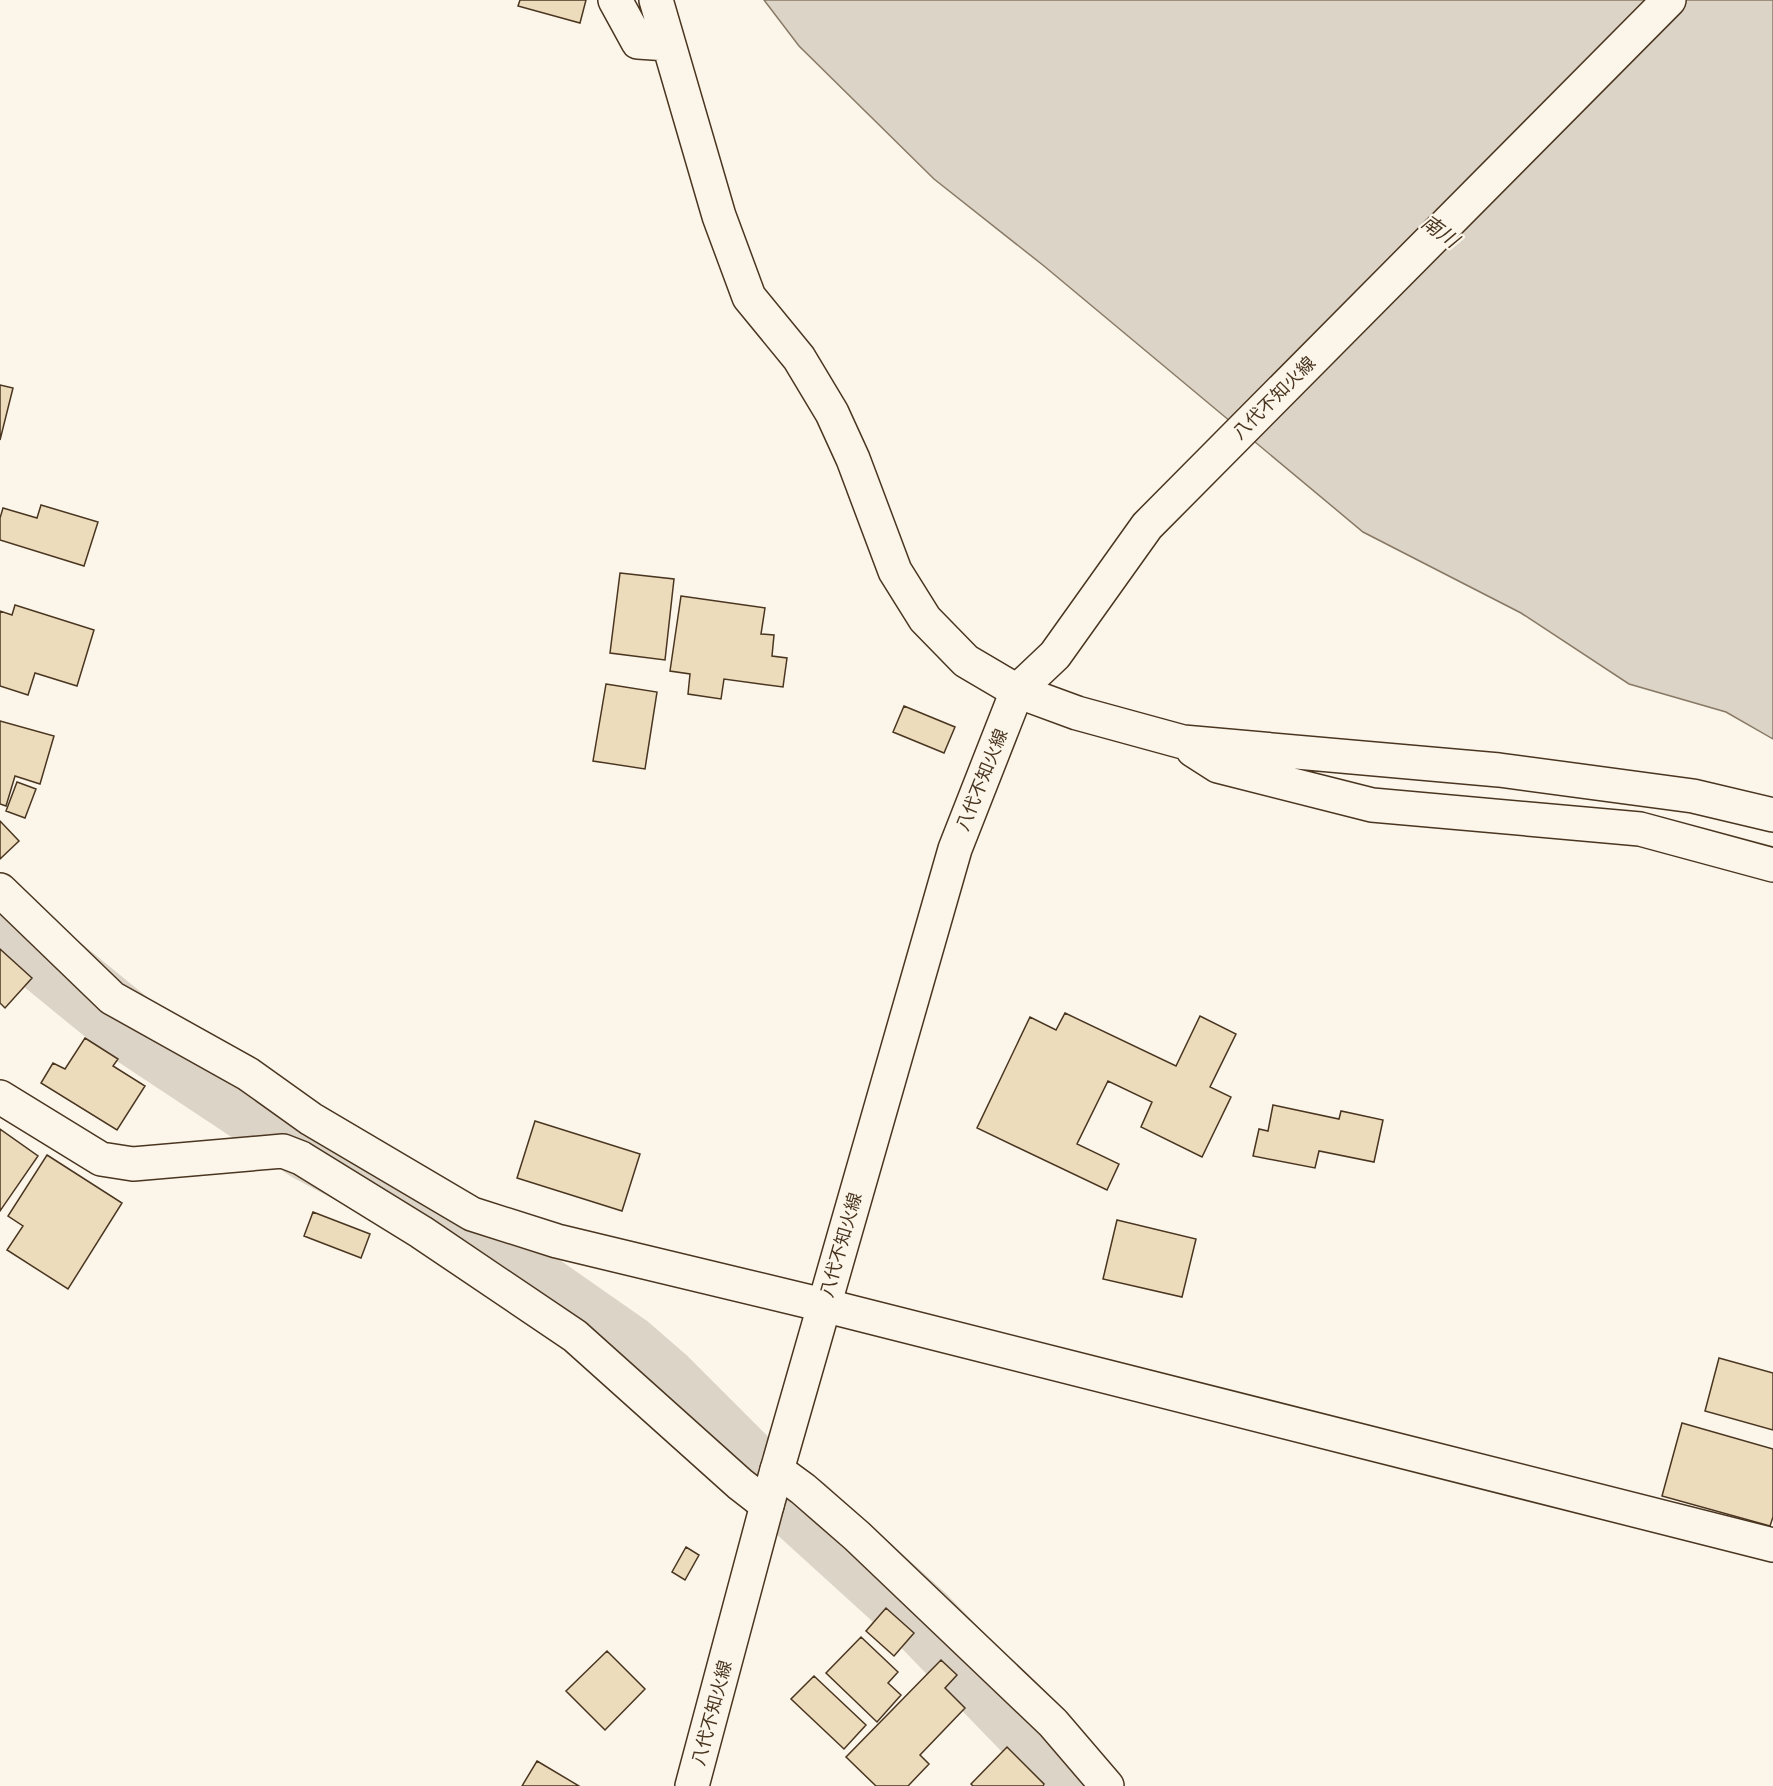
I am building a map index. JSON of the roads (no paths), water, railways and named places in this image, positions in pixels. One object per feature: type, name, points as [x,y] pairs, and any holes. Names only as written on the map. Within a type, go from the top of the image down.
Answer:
[{"type":"street","points":[[615,0],[638,42],[668,44]]},
{"type":"street","points":[[656,0],[719,216],[749,297],[799,358],[832,413],[853,459],[895,571],[925,619],[966,661],[1017,691],[1077,713],[1183,742],[1499,770],[1693,796],[1773,815]]},
{"type":"street","name":"八代不知火線","points":[[692,1786],[823,1305],[955,849],[1017,691],[1055,655],[1146,526],[1670,0]]},
{"type":"street","points":[[1183,742],[1218,766],[1372,806],[1640,829],[1773,865]]},
{"type":"street","points":[[0,890],[112,998],[248,1074],[311,1119],[380,1162],[472,1214],[557,1241],[823,1305],[1773,1545]]},
{"type":"street","points":[[0,1097],[101,1159],[133,1164],[283,1151],[301,1158],[421,1232],[575,1336],[740,1484],[767,1505]]},
{"type":"street","points":[[777,1470],[803,1489],[856,1536],[1053,1723],[1107,1786]]},
{"type":"water","name":"南川","points":[[764,0],[1773,0],[1773,739],[1726,712],[1629,684],[1521,613],[1363,532],[1044,266],[934,179],[799,46]]},
{"type":"waterway","points":[[0,922],[126,1025],[310,1147],[420,1205],[626,1349],[664,1382],[742,1460]]},
{"type":"waterway","points":[[802,1510],[923,1620],[1039,1740],[1079,1786]]}]
